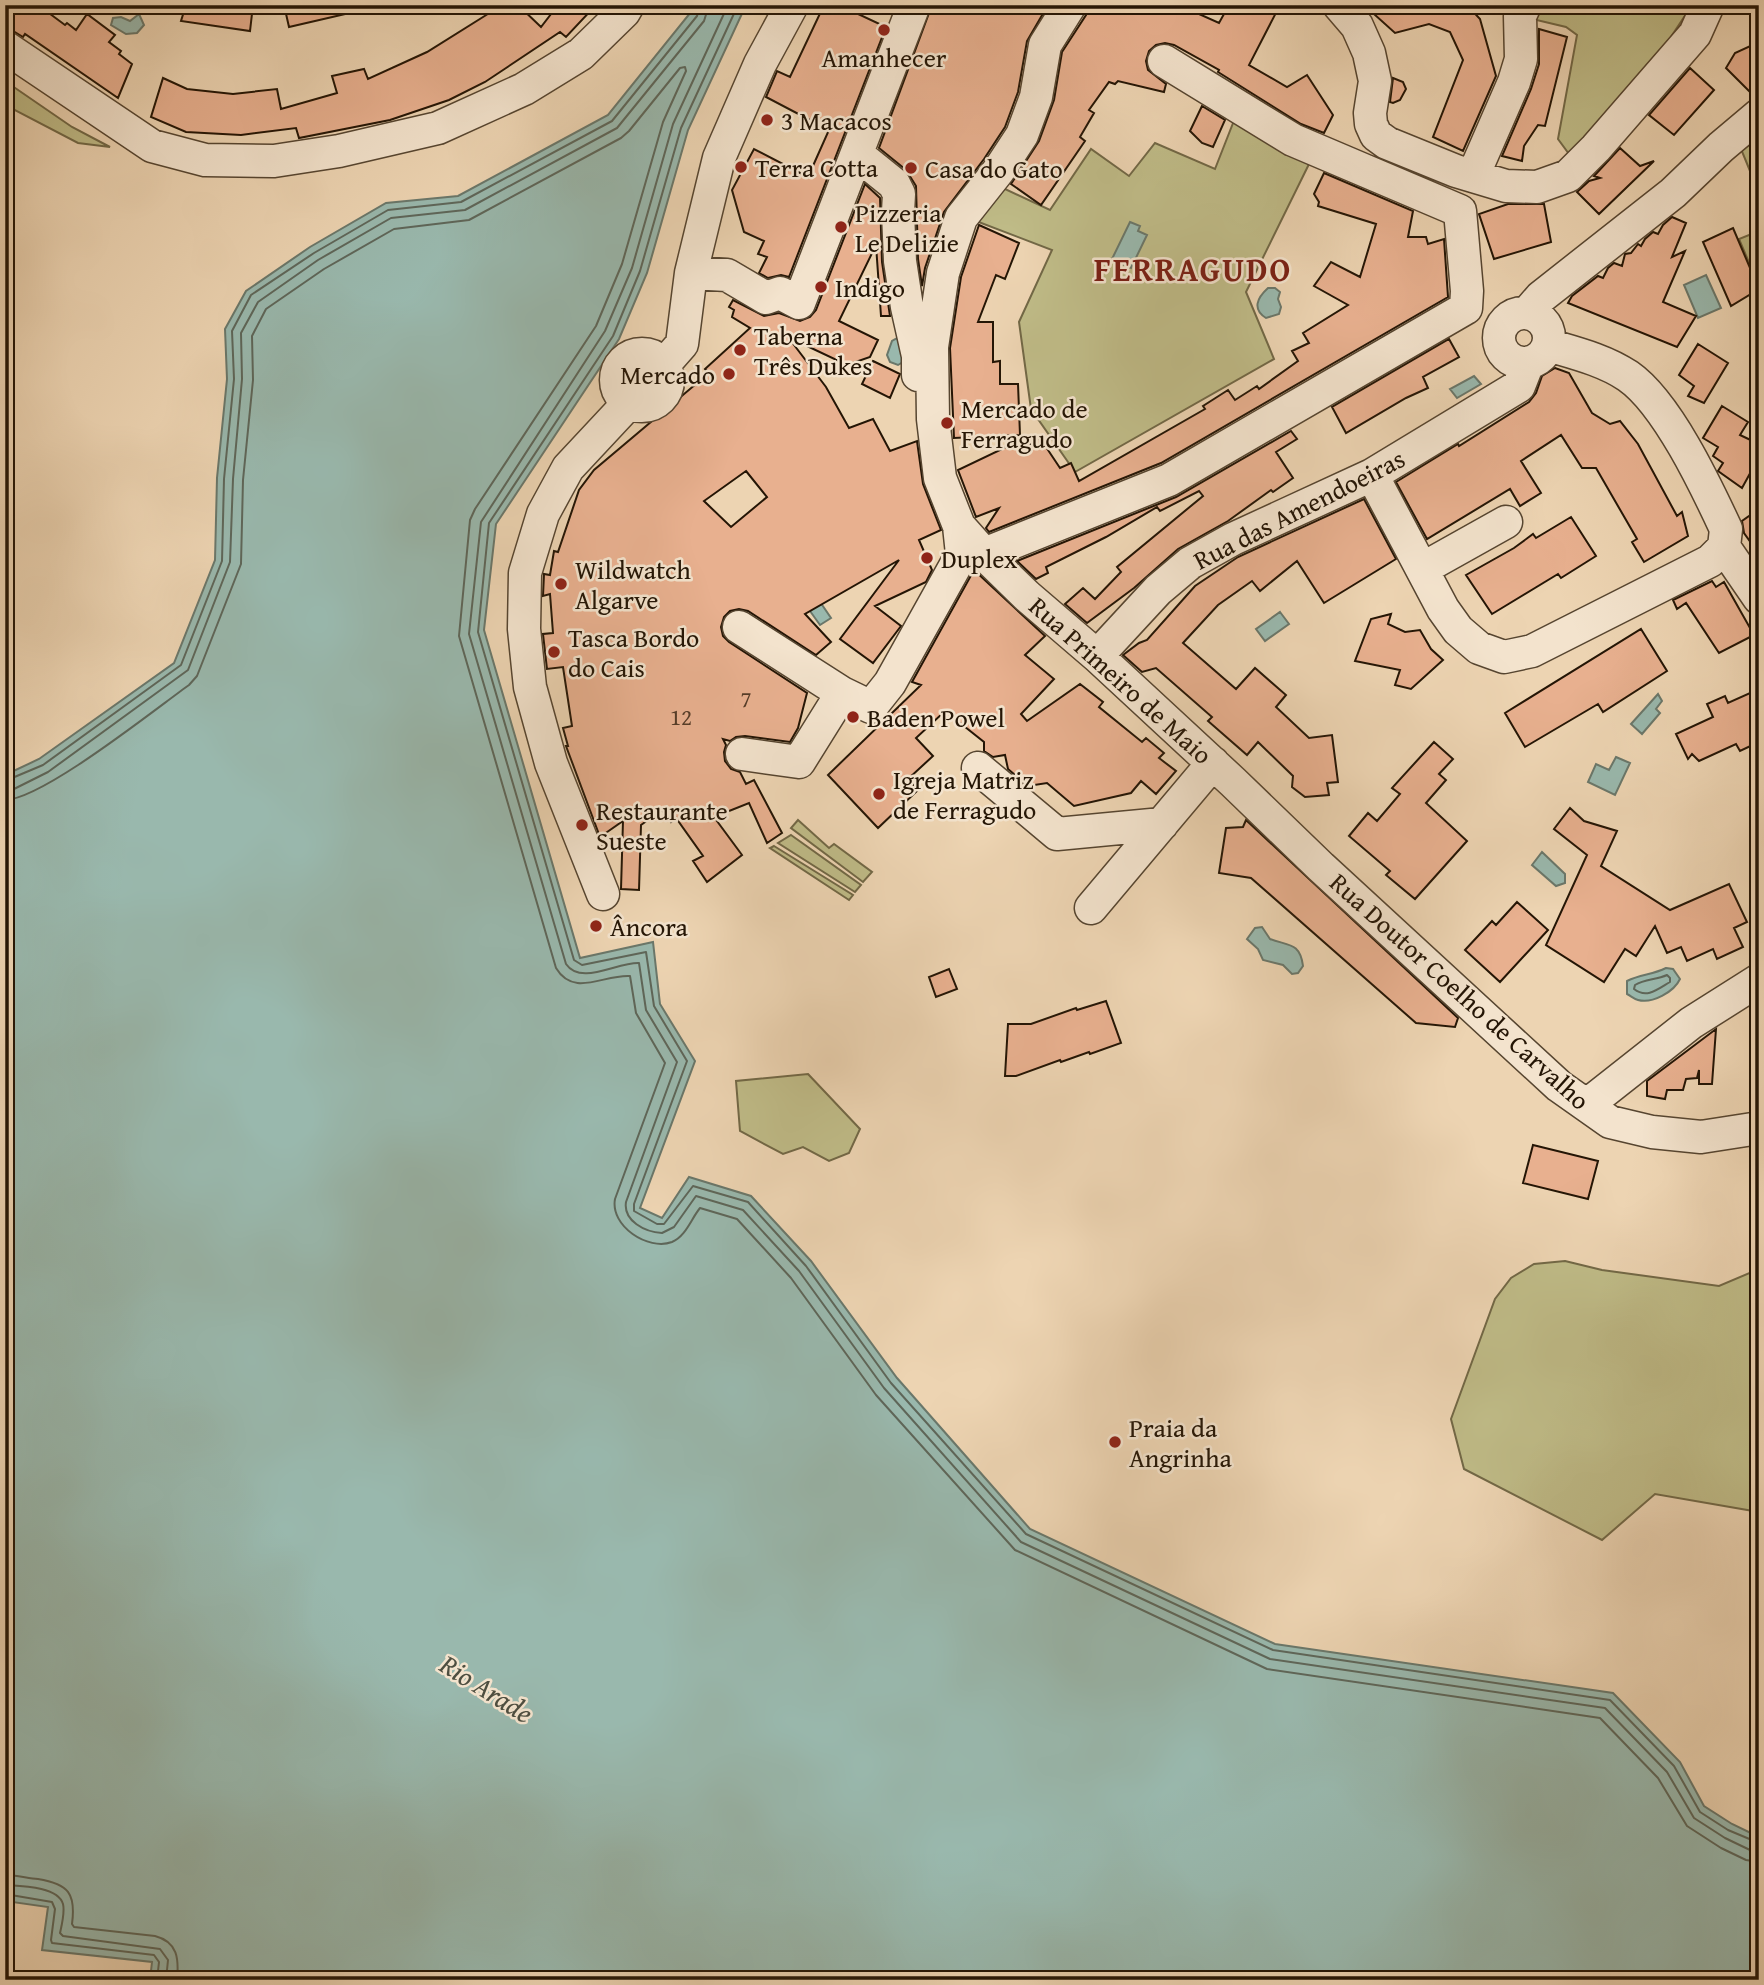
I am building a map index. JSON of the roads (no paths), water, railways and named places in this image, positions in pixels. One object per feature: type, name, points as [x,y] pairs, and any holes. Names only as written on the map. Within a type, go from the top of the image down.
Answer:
[{"type":"street","points":[[5,47],[152,146],[205,160],[274,161],[340,151],[438,128],[524,89],[581,54],[628,5]]},
{"type":"street","points":[[603,894],[551,763],[530,687],[524,629],[525,573],[543,514],[568,468],[682,344],[691,273],[719,158],[760,64],[792,5]]},
{"type":"street","points":[[691,273],[727,275],[766,298],[780,293],[799,303],[914,5]]},
{"type":"street","name":"Rua Primeiro de Maio","points":[[1070,5],[1045,45],[1035,97],[1022,135],[961,219],[943,273],[932,346],[933,419],[940,478],[958,526],[984,554],[1223,772]]},
{"type":"street","points":[[1339,5],[1357,26],[1369,53],[1375,82],[1370,113],[1376,135],[1387,143],[1464,174],[1506,186],[1536,187],[1568,176],[1596,148],[1695,34],[1709,5]]},
{"type":"street","points":[[1466,308],[1460,211],[1464,174],[1514,82],[1521,59],[1520,16],[1525,5]]},
{"type":"street","points":[[1164,61],[1293,140],[1460,211]]},
{"type":"street","points":[[1373,475],[1422,569],[1458,630],[1479,648],[1504,657],[1532,651],[1717,554],[1726,529],[1669,421],[1651,397],[1628,376],[1598,360],[1532,365],[1512,361],[1505,355],[1498,341],[1514,320],[1674,193],[1721,147],[1759,115]]},
{"type":"street","points":[[858,155],[894,184],[899,194],[900,261],[918,356],[918,426],[940,478]]},
{"type":"street","points":[[984,554],[1169,480],[1466,308],[1514,320],[1542,320],[1547,327],[1532,365]]},
{"type":"street","name":"Rua das Amendoeiras","points":[[1097,656],[1158,590],[1190,563],[1233,539],[1373,475],[1532,365]]},
{"type":"street","points":[[1422,569],[1506,522]]},
{"type":"street","points":[[739,626],[842,693],[871,707],[890,682],[962,554],[958,526]]},
{"type":"street","points":[[1717,554],[1759,598]]},
{"type":"street","points":[[742,754],[799,762],[842,693]]},
{"type":"street","points":[[978,768],[1057,834],[1162,824]]},
{"type":"street","points":[[1091,908],[1162,824],[1223,772]]},
{"type":"street","name":"Rua Doutor Coelho de Carvalho","points":[[1223,772],[1321,867],[1559,1086],[1610,1122],[1652,1132],[1701,1138],[1759,1128]]},
{"type":"street","points":[[1587,1105],[1691,1023],[1759,980]]},
{"type":"water","name":"Rio Arade","points":[[694,5],[746,5],[688,130],[647,273],[619,339],[496,524],[484,630],[580,958],[653,942],[660,1004],[695,1061],[640,1208],[662,1218],[689,1177],[751,1196],[811,1261],[897,1378],[1030,1529],[1275,1644],[1613,1693],[1680,1762],[1704,1806],[1759,1837],[1759,1980],[150,1980],[152,1962],[42,1950],[48,1907],[5,1901],[5,775],[39,759],[174,663],[215,560],[217,478],[227,379],[225,329],[246,291],[310,247],[386,203],[458,196],[608,115]]},
{"type":"water","points":[[139,14],[144,25],[137,33],[126,34],[111,25],[113,18],[121,17],[130,21]]},
{"type":"water","points":[[1130,222],[1140,226],[1138,231],[1147,235],[1131,268],[1112,259]]},
{"type":"water","points":[[1706,275],[1721,308],[1698,318],[1684,285]]},
{"type":"water","points":[[1268,288],[1275,288],[1280,292],[1278,299],[1281,307],[1279,314],[1266,318],[1259,311],[1258,303]]},
{"type":"water","points":[[901,336],[903,362],[898,365],[890,362],[887,355],[892,341]]},
{"type":"water","points":[[1474,376],[1481,384],[1457,398],[1450,389]]},
{"type":"water","points":[[816,596],[831,618],[820,625],[805,604]]},
{"type":"water","points":[[1280,612],[1289,624],[1265,641],[1256,629]]},
{"type":"water","points":[[1658,694],[1662,701],[1656,709],[1660,713],[1642,734],[1631,724]]},
{"type":"water","points":[[1616,757],[1630,763],[1615,795],[1588,782],[1596,764],[1609,770]]},
{"type":"water","points":[[1542,852],[1565,874],[1565,883],[1556,886],[1532,865]]},
{"type":"water","points":[[1262,927],[1270,939],[1296,949],[1303,966],[1298,973],[1292,974],[1283,965],[1263,960],[1258,949],[1247,939],[1255,928]]},
{"type":"water","points":[[1666,968],[1673,969],[1680,979],[1668,992],[1656,999],[1644,1001],[1627,994],[1627,981]]},
{"type":"place","name":"Amanhecer","points":[[884,30]]},
{"type":"place","name":"3 Macacos","points":[[767,120]]},
{"type":"place","name":"Terra Cotta","points":[[741,167]]},
{"type":"place","name":"Casa do Gato","points":[[911,168]]},
{"type":"place","name":"Pizzeria Le Delizie","points":[[841,227]]},
{"type":"place","name":"Indigo","points":[[821,287]]},
{"type":"place","name":"Taberna Três Dukes","points":[[740,350]]},
{"type":"place","name":"Mercado","points":[[729,374]]},
{"type":"place","name":"Mercado de Ferragudo","points":[[947,423]]},
{"type":"place","name":"Duplex","points":[[927,558]]},
{"type":"place","name":"Wildwatch Algarve","points":[[561,584]]},
{"type":"place","name":"Tasca Bordo do Cais","points":[[554,652]]},
{"type":"place","name":"Baden Powel","points":[[853,717]]},
{"type":"place","name":"Igreja Matriz de Ferragudo","points":[[879,794]]},
{"type":"place","name":"Restaurante Sueste","points":[[582,825]]},
{"type":"place","name":"Âncora","points":[[596,926]]},
{"type":"place","name":"Praia da Angrinha","points":[[1115,1442]]},
{"type":"district","name":"FERRAGUDO","points":[[1193,269]]}]
